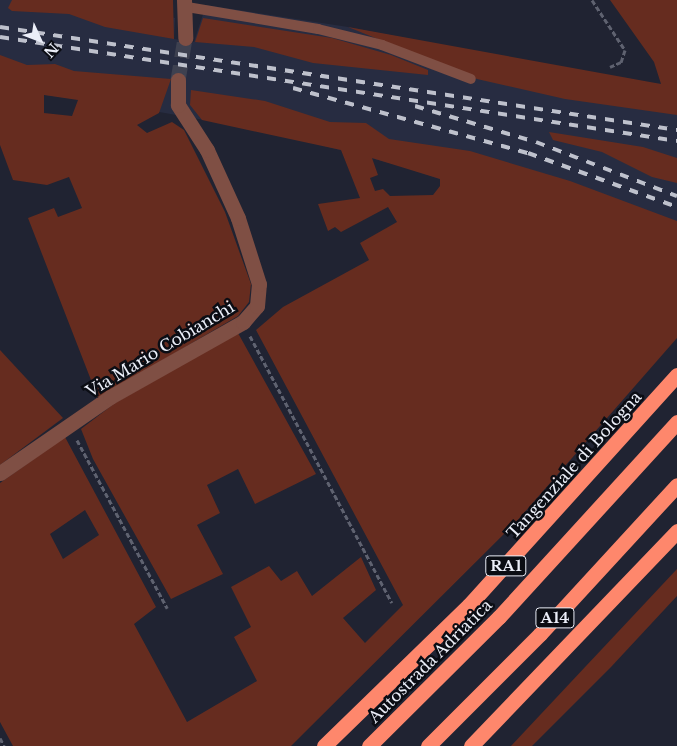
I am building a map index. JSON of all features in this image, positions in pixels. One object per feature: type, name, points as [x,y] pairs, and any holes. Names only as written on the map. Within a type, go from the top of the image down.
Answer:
[{"type":"highway","name":"Tangenziale di Bologna","points":[[324,746],[469,605],[677,375]]},
{"type":"highway","name":"Autostrada Adriatica","points":[[369,746],[499,617],[677,422]]},
{"type":"highway","name":"A14","points":[[428,746],[540,634],[677,485]]},
{"type":"highway","points":[[472,746],[677,530]]},
{"type":"street","points":[[185,38],[186,4]]},
{"type":"street","name":"Via Mario Cobianchi","points":[[0,473],[70,423],[243,322],[259,300],[257,277],[218,172],[178,105],[178,80]]},
{"type":"lane","points":[[186,4],[318,29],[382,46],[471,79]]},
{"type":"path","points":[[592,0],[625,50],[621,62],[610,67]]},
{"type":"path","points":[[243,322],[392,603]]},
{"type":"path","points":[[70,423],[84,458],[167,608]]},
{"type":"path","points":[[0,738],[4,746]]},
{"type":"shaded area","points":[[0,0],[111,0],[175,18],[174,39],[194,42],[206,5],[348,27],[635,82],[677,85],[677,294],[470,189],[401,166],[271,132],[120,105],[7,90],[0,109]]},
{"type":"shaded area","points":[[12,0],[173,0],[174,39],[105,27],[69,14],[12,11],[8,8]]},
{"type":"shaded area","points":[[610,0],[677,0],[677,115],[565,99],[477,79],[348,27],[661,84],[654,62]]},
{"type":"shaded area","points":[[203,18],[332,38],[391,55],[428,70],[428,75],[313,63],[254,47],[195,42]]},
{"type":"shaded area","points":[[0,55],[27,65],[55,64],[74,71],[171,79],[159,113],[137,125],[147,133],[172,122],[184,130],[225,212],[251,284],[249,302],[238,316],[98,398],[28,218],[54,208],[58,217],[82,208],[69,177],[47,185],[13,180],[0,145]],"holes":[[[44,95],[78,100],[72,116],[44,113]]]},
{"type":"shaded area","points":[[191,90],[265,101],[330,122],[366,123],[389,139],[470,151],[570,181],[677,221],[677,338],[516,522],[291,746],[13,746],[0,722],[0,483],[65,437],[156,607],[134,624],[187,722],[257,681],[234,637],[251,627],[231,587],[269,566],[281,581],[297,571],[312,596],[361,557],[376,590],[343,618],[365,643],[403,605],[256,330],[283,307],[369,260],[360,243],[397,222],[388,207],[341,232],[335,227],[328,231],[318,204],[360,198],[341,150],[202,120],[190,105]],"holes":[[[372,158],[440,179],[440,186],[433,195],[390,196],[383,189],[375,191],[370,178],[378,175]],[[85,510],[99,535],[63,559],[50,534]]]},
{"type":"shaded area","points":[[549,132],[643,147],[677,158],[677,183],[652,177],[602,152],[553,140]]},
{"type":"shaded area","points":[[238,333],[316,474],[255,504],[238,469],[207,485],[220,513],[197,525],[223,574],[171,599],[93,459],[81,429],[115,403]]},
{"type":"shaded area","points":[[0,350],[63,418],[0,465]]},
{"type":"shaded area","points":[[677,569],[677,596],[611,667],[532,746],[511,746]]},
{"type":"tunnel","points":[[178,80],[185,38]]},
{"type":"railway","points":[[0,27],[677,130]]},
{"type":"railway","points":[[0,37],[677,141]]},
{"type":"railway","points":[[293,88],[528,153],[677,207]]},
{"type":"railway","points":[[415,106],[536,142],[677,196]]}]
